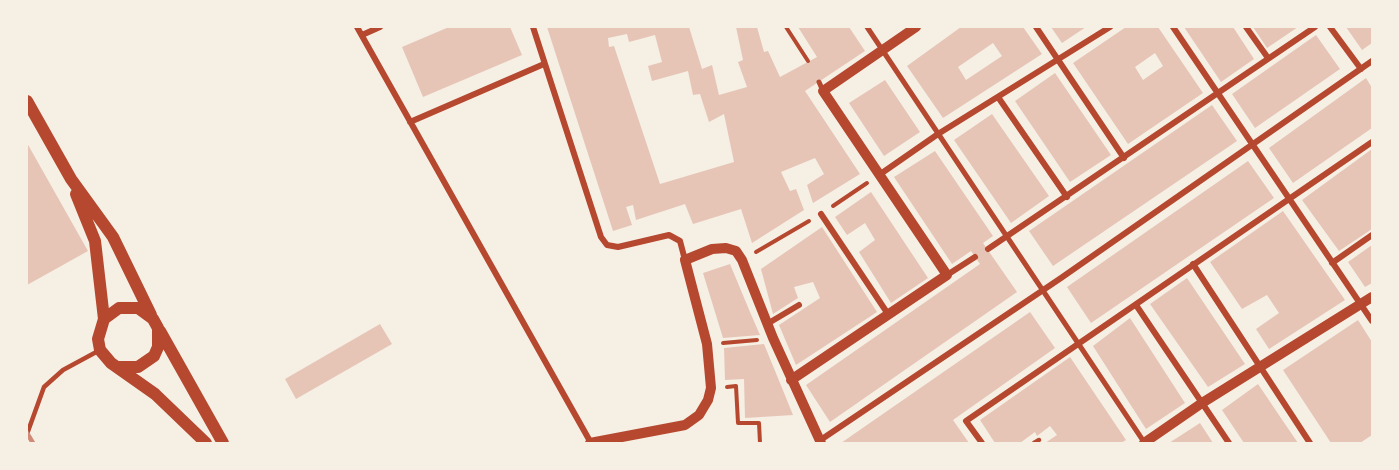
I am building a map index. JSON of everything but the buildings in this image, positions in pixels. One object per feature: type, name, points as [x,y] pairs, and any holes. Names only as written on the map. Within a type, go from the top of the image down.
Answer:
[{"type":"main road","points":[[27,101],[70,179],[95,241],[104,319],[98,339],[100,350],[104,357],[155,394],[206,443]]},
{"type":"main road","points":[[70,179],[113,237],[156,323],[223,443]]},
{"type":"main road","points":[[104,319],[110,312],[129,306],[146,312],[156,323],[158,347],[147,363],[138,367],[119,367]]},
{"type":"street","points":[[357,27],[590,443],[686,425],[699,415],[708,400],[711,388],[707,344],[680,241],[669,235],[618,247],[607,245],[601,237],[533,27]]},
{"type":"street","points":[[362,35],[380,27]]},
{"type":"street","points":[[867,27],[1144,443],[1202,403],[1372,297]]},
{"type":"street","points":[[916,27],[883,51],[821,86],[947,275]]},
{"type":"street","points":[[1036,27],[1124,158]]},
{"type":"street","points":[[879,175],[938,134],[1110,27]]},
{"type":"street","points":[[1173,27],[1372,321]]},
{"type":"street","points":[[1246,27],[1268,58]]},
{"type":"street","points":[[988,249],[1124,158],[1216,92],[1315,27]]},
{"type":"street","points":[[1330,27],[1361,69]]},
{"type":"street","points":[[685,260],[712,249],[726,248],[736,251],[742,260],[767,324],[819,442],[1044,290],[1372,61]]},
{"type":"street","points":[[410,122],[544,64]]},
{"type":"street","points":[[998,97],[1067,197]]},
{"type":"street","points":[[982,443],[966,421],[1080,345],[1193,264],[1372,142]]},
{"type":"street","points":[[821,214],[888,314]]},
{"type":"street","points":[[1332,263],[1372,235]]},
{"type":"street","points":[[791,380],[975,257]]},
{"type":"street","points":[[1193,264],[1310,443]]},
{"type":"street","points":[[767,324],[799,305]]},
{"type":"street","points":[[1136,305],[1229,443]]},
{"type":"lane","points":[[27,434],[44,387],[63,370],[100,350]]},
{"type":"path","points":[[786,27],[808,61]]},
{"type":"path","points":[[742,260],[821,214],[879,175]]},
{"type":"path","points":[[707,344],[773,338]]},
{"type":"path","points":[[711,388],[736,386],[738,423],[759,423],[760,443]]},
{"type":"railway","points":[[27,433],[33,443]]}]
